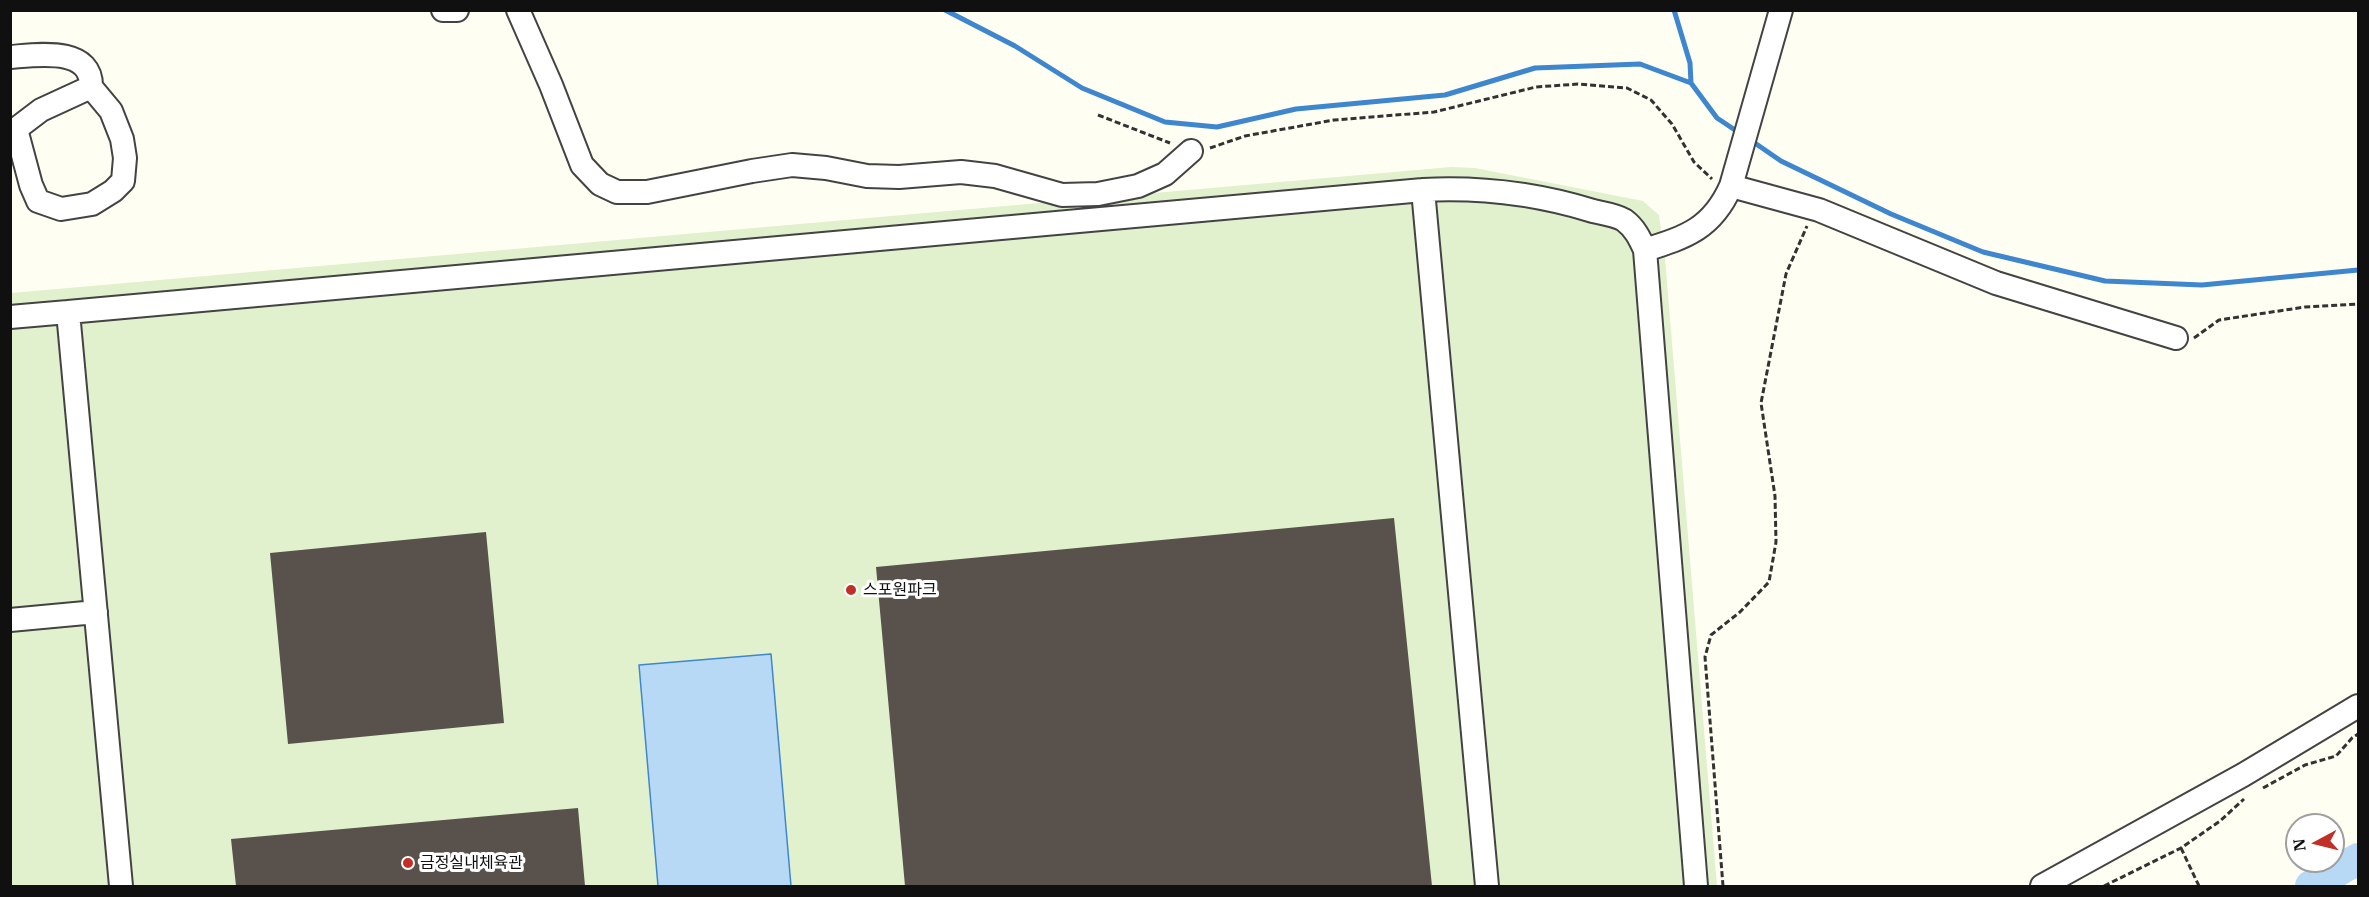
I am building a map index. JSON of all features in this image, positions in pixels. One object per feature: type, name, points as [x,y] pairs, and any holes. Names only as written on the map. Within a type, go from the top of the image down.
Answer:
[{"type":"street","points":[[443,10],[457,10]]},
{"type":"street","points":[[518,10],[551,85],[582,165],[600,184],[617,192],[647,192],[792,165],[826,168],[867,176],[899,177],[961,172],[995,176],[1062,195],[1098,194],[1138,186],[1165,174],[1191,151]]},
{"type":"street","points":[[1645,250],[1686,237],[1710,219],[1724,203],[1781,10]]},
{"type":"street","points":[[10,57],[64,55],[78,61],[89,71],[91,87],[111,111],[122,139],[125,158],[123,181],[114,191],[92,204],[61,210],[38,201],[31,185],[16,129],[41,110],[91,87]]},
{"type":"street","points":[[1732,181],[1810,208],[1996,283],[2176,338]]},
{"type":"street","points":[[1423,190],[1487,886]]},
{"type":"street","points":[[10,317],[1423,190],[1494,191],[1560,201],[1623,220],[1637,232],[1645,250],[1696,886]]},
{"type":"street","points":[[68,312],[121,886]]},
{"type":"street","points":[[10,620],[96,612]]},
{"type":"street","points":[[2042,886],[2243,775],[2358,706]]},
{"type":"path","points":[[1098,115],[1191,151],[1200,152],[1245,136],[1335,120],[1434,112],[1536,87],[1578,84],[1627,88],[1651,100],[1672,124],[1694,162],[1712,179],[1732,181]]},
{"type":"path","points":[[1723,886],[1705,657],[1711,635],[1740,612],[1769,582],[1776,542],[1775,496],[1761,403],[1786,274],[1808,225],[1810,208]]},
{"type":"path","points":[[2176,338],[2196,338],[2219,320],[2304,307],[2358,303]]},
{"type":"path","points":[[2263,788],[2305,765],[2336,756],[2358,734]]},
{"type":"path","points":[[2104,886],[2181,848],[2252,794]]},
{"type":"path","points":[[2181,848],[2199,886]]},
{"type":"green space","name":"스포원파크","points":[[1451,167],[1475,168],[1643,201],[1659,215],[1665,258],[1717,886],[11,886],[11,293]]},
{"type":"water","points":[[771,654],[791,886],[658,886],[639,665]]},
{"type":"building","points":[[1394,518],[1432,886],[905,886],[876,567]]},
{"type":"building","points":[[486,532],[504,723],[288,744],[270,553]]},
{"type":"building","name":"금정실내체육관","points":[[578,808],[585,886],[236,886],[231,839]]},
{"type":"waterway","points":[[945,10],[1015,46],[1082,88],[1165,122],[1217,127],[1296,109],[1445,95],[1535,68],[1640,64],[1691,83],[1717,118],[1741,134]]},
{"type":"waterway","points":[[1674,10],[1690,63],[1691,83]]},
{"type":"waterway","points":[[1749,139],[1781,161],[1891,214],[1983,252],[2105,281],[2202,285],[2358,270]]},
{"type":"waterway","points":[[2311,886],[2358,859]]},
{"type":"place","name":"스포원파크","points":[[851,590]]},
{"type":"place","name":"금정실내체육관","points":[[408,863]]}]
